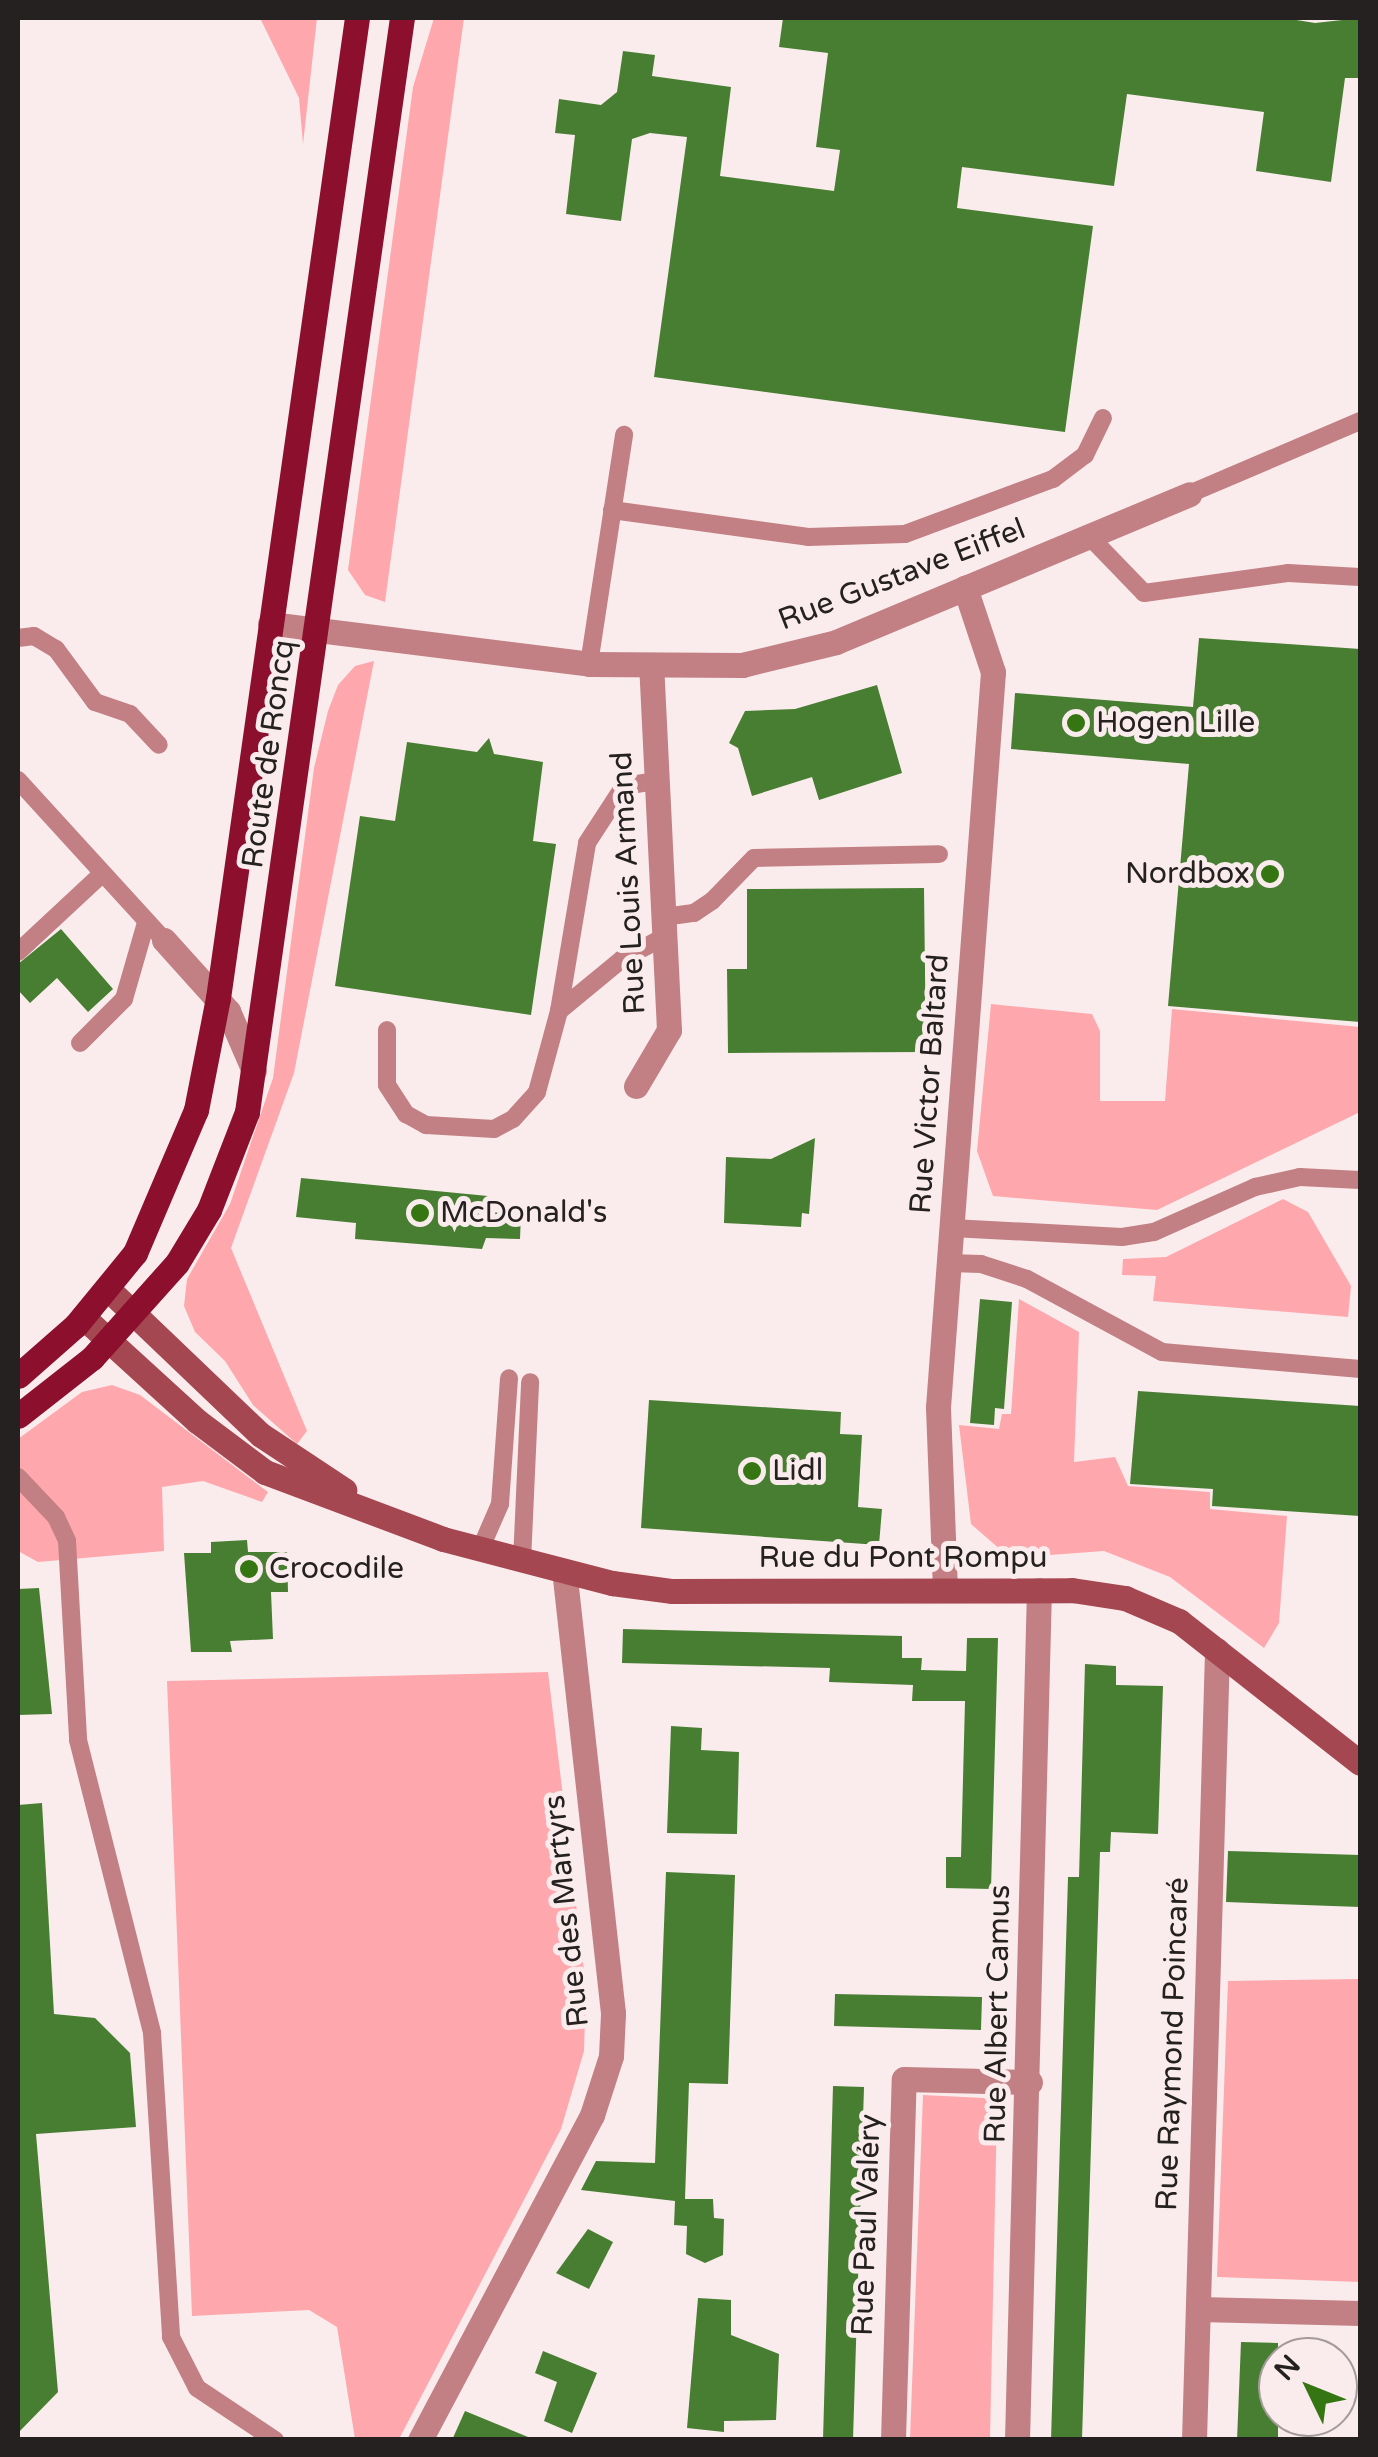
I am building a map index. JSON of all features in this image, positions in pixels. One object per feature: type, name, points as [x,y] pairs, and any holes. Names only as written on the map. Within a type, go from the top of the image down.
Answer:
[{"type":"main road","name":"Route de Roncq","points":[[18,1376],[83,1318],[108,1289],[135,1253],[178,1166],[218,998],[357,18]]},
{"type":"main road","name":"Route de Roncq","points":[[18,1416],[108,1342],[136,1312],[209,1210],[255,1076],[402,18]]},
{"type":"street","name":"Rue Gustave Eiffel","points":[[270,624],[588,664],[651,668],[742,665],[790,655],[1189,494]]},
{"type":"street","name":"Rue Victor Baltard","points":[[946,1590],[936,1434],[993,672],[964,588]]},
{"type":"street","name":"Rue Louis Armand","points":[[636,1086],[669,1030],[651,668]]},
{"type":"street","points":[[155,932],[218,998],[245,1039],[255,1076]]},
{"type":"street","name":"Rue du Pont Rompu","points":[[108,1289],[275,1447],[400,1522]]},
{"type":"street","name":"Rue du Pont Rompu","points":[[83,1318],[256,1466],[480,1550],[564,1572],[672,1591],[1088,1590],[1142,1603],[1218,1650],[1360,1763]]},
{"type":"street","name":"Rue des Martyrs","points":[[420,2440],[592,2115],[612,2056],[612,2013],[564,1572]]},
{"type":"street","name":"Rue Albert Camus","points":[[1017,2440],[1030,2082],[1039,1590]]},
{"type":"street","name":"Rue Raymond Poincaré","points":[[1194,2440],[1218,1650]]},
{"type":"street","name":"Rue Paul Valéry","points":[[893,2440],[904,2079],[1030,2082]]},
{"type":"street","points":[[1198,2309],[1360,2314]]},
{"type":"lane","points":[[612,510],[808,537],[905,534],[1054,478],[1084,454],[1103,418]]},
{"type":"lane","points":[[1189,494],[1360,421]]},
{"type":"lane","points":[[588,664],[624,436]]},
{"type":"lane","points":[[1088,536],[1144,593],[1288,573],[1360,577]]},
{"type":"lane","points":[[18,638],[34,636],[56,649],[96,702],[130,714],[159,746]]},
{"type":"lane","points":[[18,780],[155,932],[124,999],[80,1043]]},
{"type":"lane","points":[[387,1030],[384,1056],[394,1100],[426,1125],[473,1132],[494,1129],[526,1107],[544,1074],[559,1011],[587,844],[624,786],[656,781]]},
{"type":"lane","points":[[559,1011],[664,927],[694,913],[754,858],[939,854]]},
{"type":"lane","points":[[18,952],[102,874]]},
{"type":"lane","points":[[952,1228],[1122,1237],[1154,1232],[1254,1187],[1300,1177],[1360,1180]]},
{"type":"lane","points":[[949,1263],[981,1264],[1027,1279],[1162,1352],[1360,1369]]},
{"type":"lane","points":[[480,1550],[500,1504],[509,1378]]},
{"type":"lane","points":[[522,1561],[530,1382]]},
{"type":"lane","points":[[18,1477],[56,1517],[67,1541],[78,1740],[152,2033],[171,2338],[196,2388],[274,2440]]},
{"type":"shaded area","points":[[260,18],[317,18],[303,144],[299,98]]},
{"type":"shaded area","points":[[434,18],[464,18],[385,602],[365,595],[348,570],[413,87]]},
{"type":"shaded area","points":[[374,661],[294,1073],[231,1248],[307,1431],[297,1444],[253,1405],[225,1361],[195,1332],[184,1306],[187,1279],[230,1204],[273,1078],[314,768],[328,711],[338,685],[355,666]]},
{"type":"shaded area","points":[[991,1004],[1092,1014],[1100,1031],[1100,1101],[1165,1101],[1172,1009],[1360,1027],[1360,1112],[1157,1210],[993,1196],[977,1151]]},
{"type":"shaded area","points":[[1283,1199],[1308,1212],[1351,1286],[1348,1317],[1153,1301],[1156,1276],[1122,1275],[1123,1259],[1166,1257]]},
{"type":"shaded area","points":[[1019,1299],[1079,1332],[1074,1462],[1115,1457],[1128,1486],[1210,1492],[1210,1509],[1287,1516],[1279,1623],[1264,1648],[1170,1577],[1104,1551],[1010,1558],[971,1524],[959,1425],[999,1429],[1002,1414],[1011,1414]]},
{"type":"shaded area","points":[[112,1385],[140,1395],[268,1492],[262,1502],[203,1481],[162,1487],[164,1551],[38,1562],[18,1551],[18,1439],[82,1392]]},
{"type":"shaded area","points":[[548,1672],[586,1987],[584,2051],[561,2129],[399,2439],[355,2439],[337,2327],[309,2310],[192,2316],[167,1681]]},
{"type":"shaded area","points":[[1360,1979],[1360,2282],[1217,2277],[1228,1981]]},
{"type":"shaded area","points":[[923,2095],[984,2098],[997,2108],[990,2439],[910,2439]]},
{"type":"building","points":[[783,18],[1284,18],[1315,23],[1360,18],[1360,78],[1345,78],[1331,182],[1256,171],[1264,112],[1127,94],[1114,186],[962,167],[957,208],[1093,226],[1065,432],[654,377],[687,137],[650,133],[632,139],[621,221],[566,214],[575,135],[555,133],[559,99],[601,105],[617,92],[623,51],[655,55],[652,76],[731,87],[720,176],[834,191],[840,150],[816,147],[828,53],[779,47]]},
{"type":"building","name":"Nordbox","points":[[1199,638],[1360,649],[1360,1022],[1168,1006],[1189,764],[1011,749],[1015,693],[1193,707]]},
{"type":"building","points":[[877,685],[902,773],[819,800],[812,777],[752,796],[738,748],[729,743],[745,711],[795,709]]},
{"type":"building","points":[[489,738],[494,754],[543,762],[533,841],[556,844],[531,1015],[335,986],[360,816],[395,821],[407,742],[477,752]]},
{"type":"building","points":[[924,888],[926,1052],[728,1053],[727,969],[747,969],[747,889]]},
{"type":"building","points":[[61,929],[113,989],[88,1012],[57,978],[30,1003],[18,990],[18,964]]},
{"type":"building","points":[[815,1138],[809,1214],[802,1213],[801,1227],[724,1223],[726,1157],[771,1159]]},
{"type":"building","name":"McDonald's","points":[[301,1178],[488,1196],[487,1212],[521,1214],[520,1239],[486,1238],[482,1249],[355,1239],[356,1223],[296,1217]]},
{"type":"building","points":[[980,1299],[1012,1302],[1004,1409],[995,1408],[994,1425],[970,1423]]},
{"type":"building","points":[[1138,1391],[1360,1406],[1360,1516],[1212,1506],[1213,1489],[1130,1484]]},
{"type":"building","name":"Lidl","points":[[649,1400],[841,1412],[840,1434],[862,1435],[858,1507],[882,1509],[879,1545],[641,1528]]},
{"type":"building","points":[[247,1540],[248,1552],[287,1552],[288,1592],[271,1592],[273,1639],[230,1641],[232,1652],[191,1652],[184,1553],[211,1553],[211,1542]]},
{"type":"building","points":[[39,1588],[52,1714],[18,1715],[18,1589]]},
{"type":"building","points":[[623,1629],[902,1636],[902,1658],[922,1658],[921,1670],[966,1671],[967,1638],[998,1638],[991,1889],[946,1888],[946,1857],[961,1857],[965,1701],[912,1701],[913,1685],[829,1682],[830,1668],[622,1663]]},
{"type":"building","points":[[1085,1664],[1116,1666],[1116,1685],[1163,1686],[1158,1834],[1111,1832],[1110,1852],[1100,1852],[1082,2440],[1051,2440],[1068,1877],[1079,1877]]},
{"type":"building","points":[[671,1726],[702,1728],[701,1750],[739,1752],[737,1834],[667,1833]]},
{"type":"building","points":[[42,1803],[54,2014],[95,2018],[130,2053],[136,2127],[36,2134],[58,2392],[18,2433],[18,1805]]},
{"type":"building","points":[[1228,1851],[1360,1855],[1360,1907],[1226,1902]]},
{"type":"building","points":[[666,1872],[735,1875],[728,2084],[689,2083],[685,2199],[713,2199],[714,2218],[724,2219],[723,2255],[705,2263],[686,2254],[687,2226],[674,2225],[675,2201],[581,2190],[596,2161],[655,2163]]},
{"type":"building","points":[[835,1994],[982,1997],[981,2030],[834,2026]]},
{"type":"building","points":[[833,2086],[864,2087],[853,2440],[823,2440]]},
{"type":"building","points":[[588,2229],[613,2242],[589,2289],[556,2273]]},
{"type":"building","points":[[698,2298],[731,2300],[731,2335],[779,2354],[776,2420],[724,2421],[724,2432],[687,2428]]},
{"type":"building","points":[[1241,2342],[1258,2342],[1258,2437],[1278,2440],[1237,2440]]},
{"type":"building","points":[[543,2351],[597,2373],[572,2433],[544,2421],[557,2382],[535,2373]]},
{"type":"building","points":[[465,2411],[533,2439],[533,2440],[452,2440]]},
{"type":"place","name":"Hogen Lille","points":[[1076,723]]},
{"type":"place","name":"Nordbox","points":[[1270,874]]},
{"type":"place","name":"McDonald's","points":[[420,1213]]},
{"type":"place","name":"Lidl","points":[[752,1471]]},
{"type":"place","name":"Crocodile","points":[[249,1569]]}]
